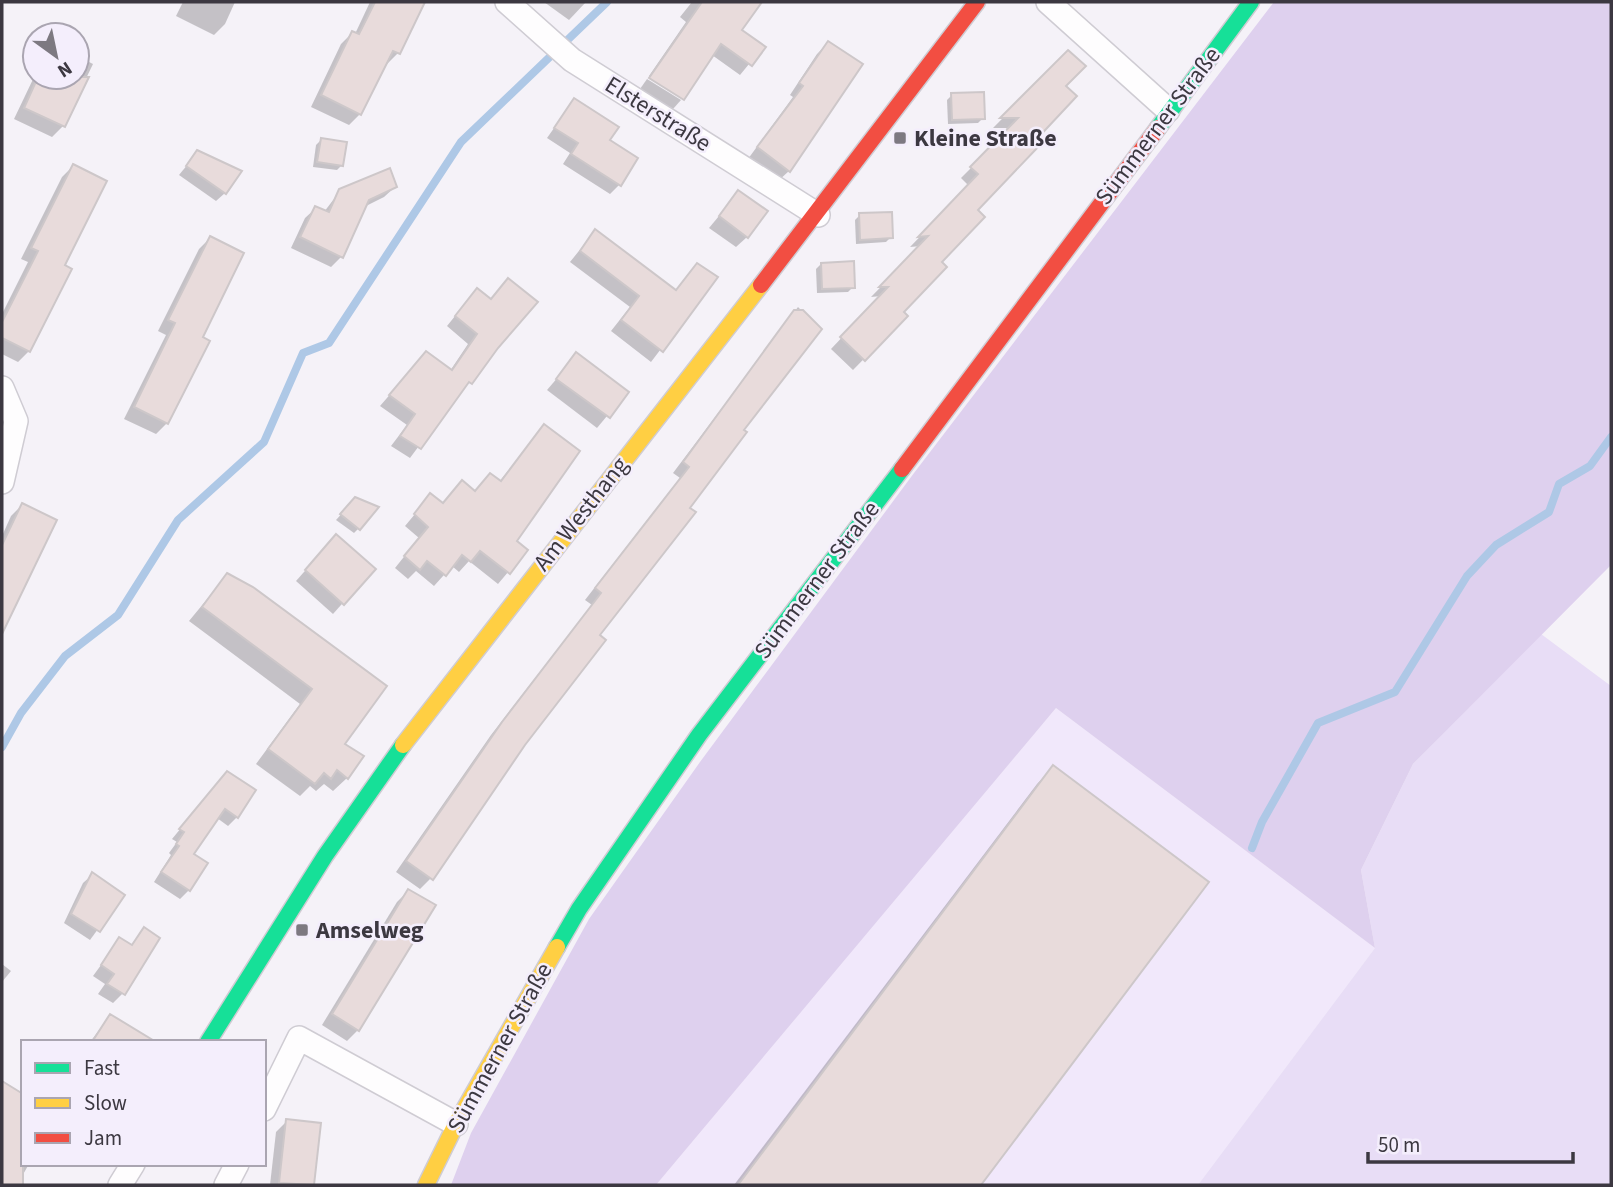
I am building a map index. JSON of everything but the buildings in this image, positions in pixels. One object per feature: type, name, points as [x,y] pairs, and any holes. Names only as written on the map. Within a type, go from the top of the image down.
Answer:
[{"type":"main road","name":"Am Westhang","points":[[209,1040],[287,914],[399,750],[599,490],[818,215],[977,2]]},
{"type":"main road","name":"Sümmerner Straße","points":[[426,1185],[456,1124],[579,909],[699,735],[1008,330],[1168,110],[1251,2]]},
{"type":"street","name":"Elsterstraße","points":[[507,2],[572,60],[818,215]]},
{"type":"street","points":[[1048,2],[1168,110]]},
{"type":"street","points":[[2,388],[16,421],[2,482]]},
{"type":"street","points":[[266,1105],[299,1038],[456,1124]]},
{"type":"street","points":[[120,1185],[131,1166]]},
{"type":"street","points":[[226,1185],[236,1166]]},
{"type":"shaded area","points":[[1274,2],[1611,2],[1611,565],[1413,764],[1361,870],[1375,948],[1056,708],[656,1185],[451,1185],[471,1133],[589,919],[700,762],[914,473]]},
{"type":"shaded area","points":[[1541,634],[1611,686],[1611,1185],[1198,1185],[1375,948],[1361,870],[1413,764]]},
{"type":"shaded area","points":[[1056,708],[1375,948],[1198,1185],[656,1185]]},
{"type":"waterway","points":[[2,747],[21,713],[65,656],[118,615],[178,520],[264,442],[303,353],[329,343],[461,142],[607,2]]},
{"type":"waterway","points":[[1252,848],[1262,822],[1318,723],[1395,692],[1467,576],[1496,545],[1549,512],[1559,484],[1590,466],[1611,437]]},
{"type":"traffic: fast","points":[[1158,128],[1251,2]]},
{"type":"traffic: fast","points":[[557,947],[579,909],[699,735],[902,469]]},
{"type":"traffic: fast","points":[[209,1040],[325,856],[403,745]]},
{"type":"traffic: slow","points":[[403,745],[761,285]]},
{"type":"traffic: slow","points":[[426,1185],[456,1124],[557,947]]},
{"type":"traffic: jam","points":[[761,285],[977,2]]},
{"type":"traffic: jam","points":[[902,469],[1158,128]]},
{"type":"place","name":"Kleine Straße","points":[[900,138]]},
{"type":"place","name":"Amselweg","points":[[302,930]]}]
